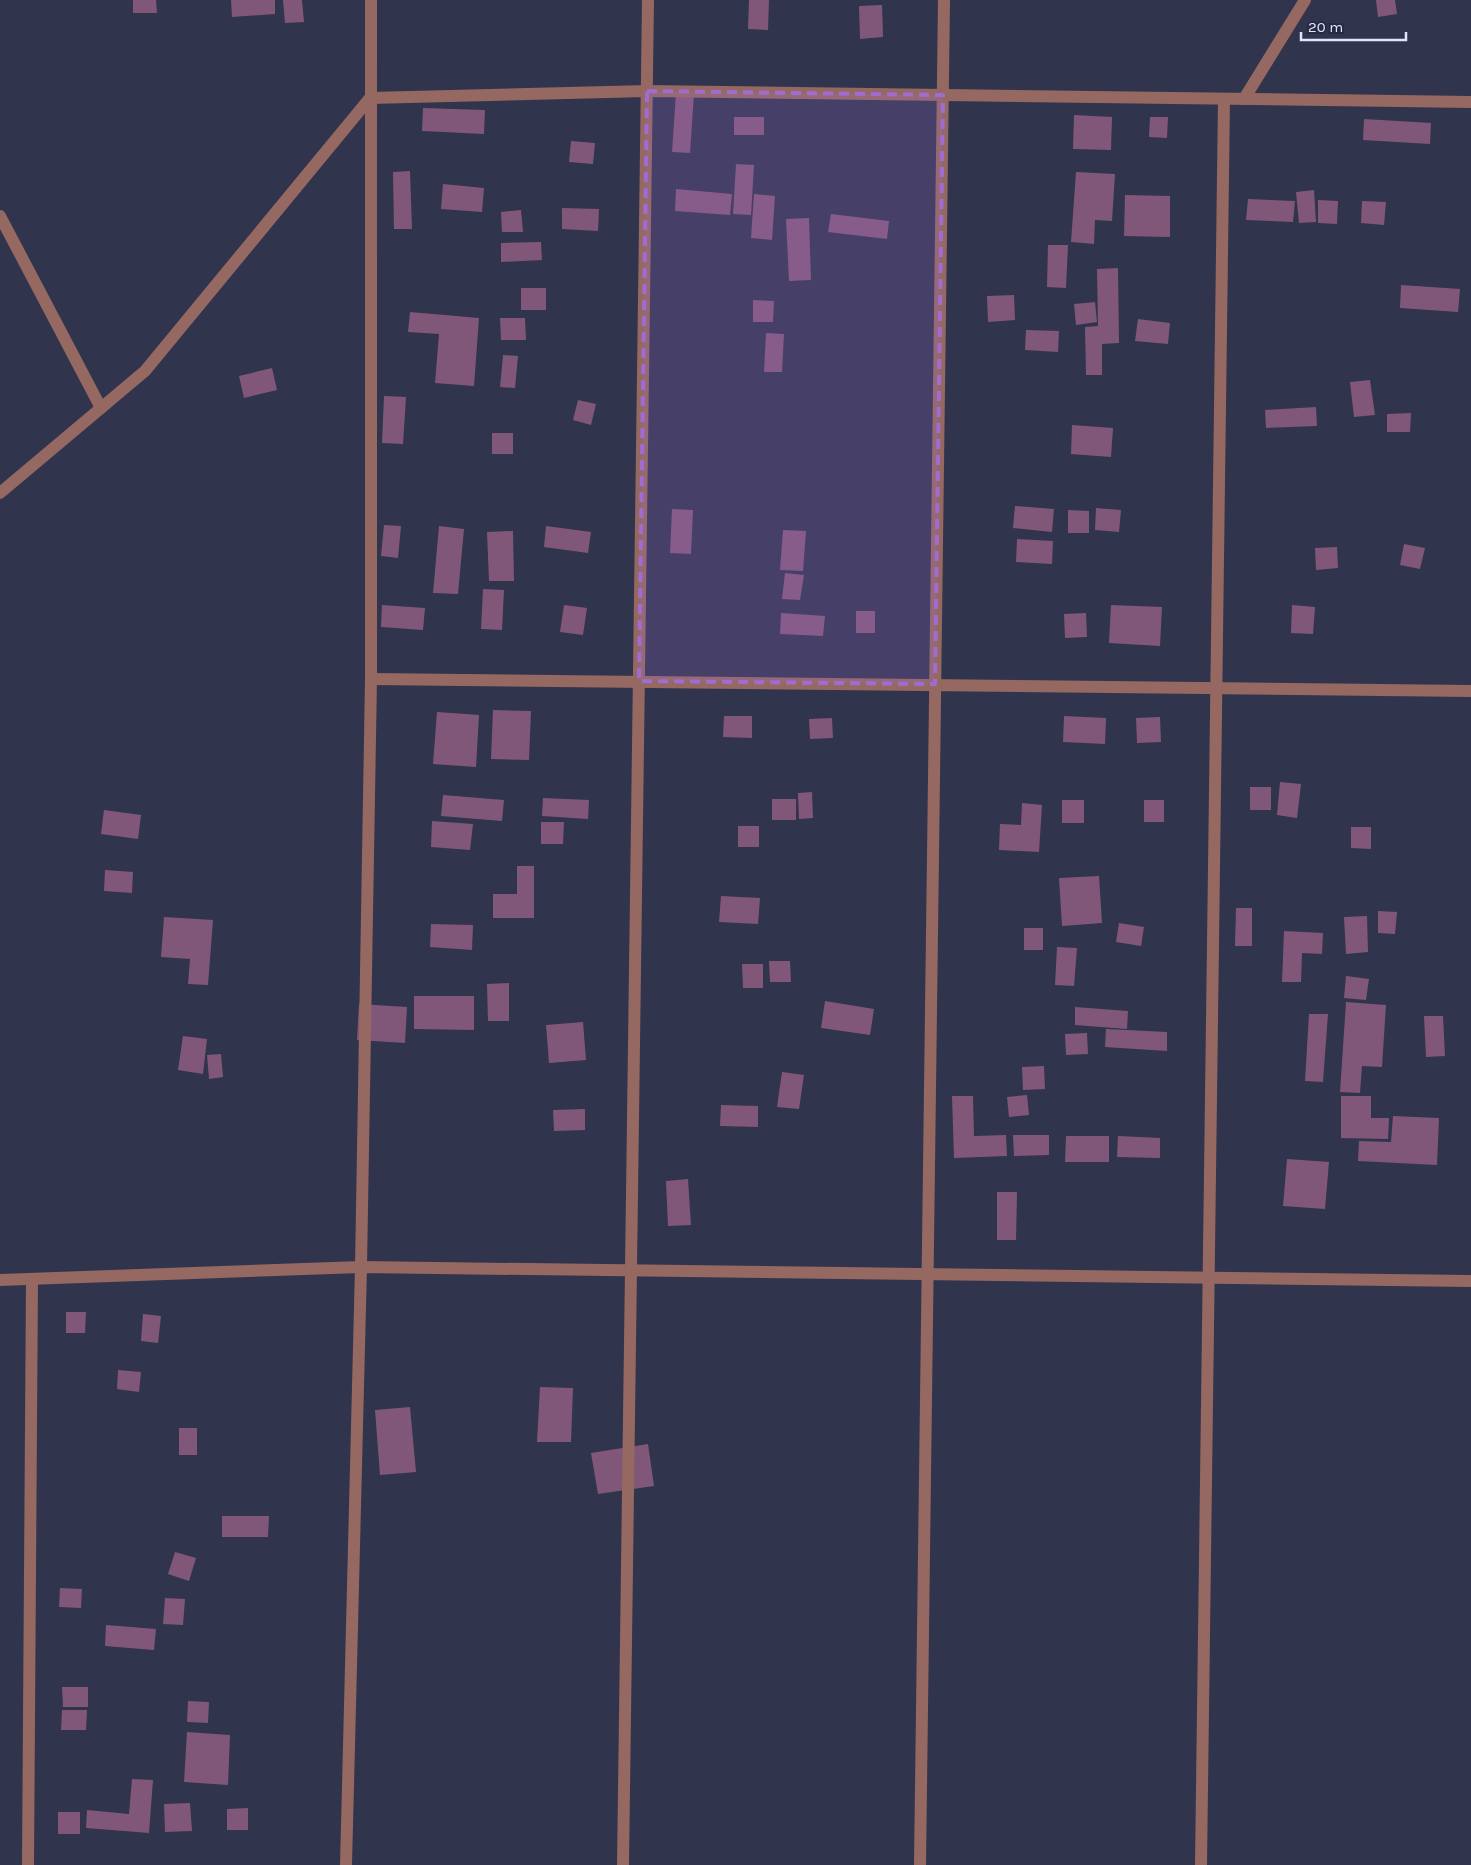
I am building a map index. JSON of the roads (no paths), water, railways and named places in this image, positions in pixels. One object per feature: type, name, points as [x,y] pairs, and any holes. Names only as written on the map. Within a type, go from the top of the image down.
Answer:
[{"type":"street","points":[[346,1865],[361,1267],[371,679],[371,0]]},
{"type":"street","points":[[623,1865],[648,0]]},
{"type":"street","points":[[920,1865],[944,0]]},
{"type":"street","points":[[1244,99],[1304,0]]},
{"type":"street","points":[[0,493],[145,371],[370,98],[647,91],[1471,102]]},
{"type":"street","points":[[1200,1865],[1224,99]]},
{"type":"street","points":[[0,216],[101,408]]},
{"type":"street","points":[[371,679],[639,680],[1471,691]]},
{"type":"street","points":[[0,1280],[361,1267],[1471,1281]]},
{"type":"street","points":[[28,1865],[32,1279]]}]
